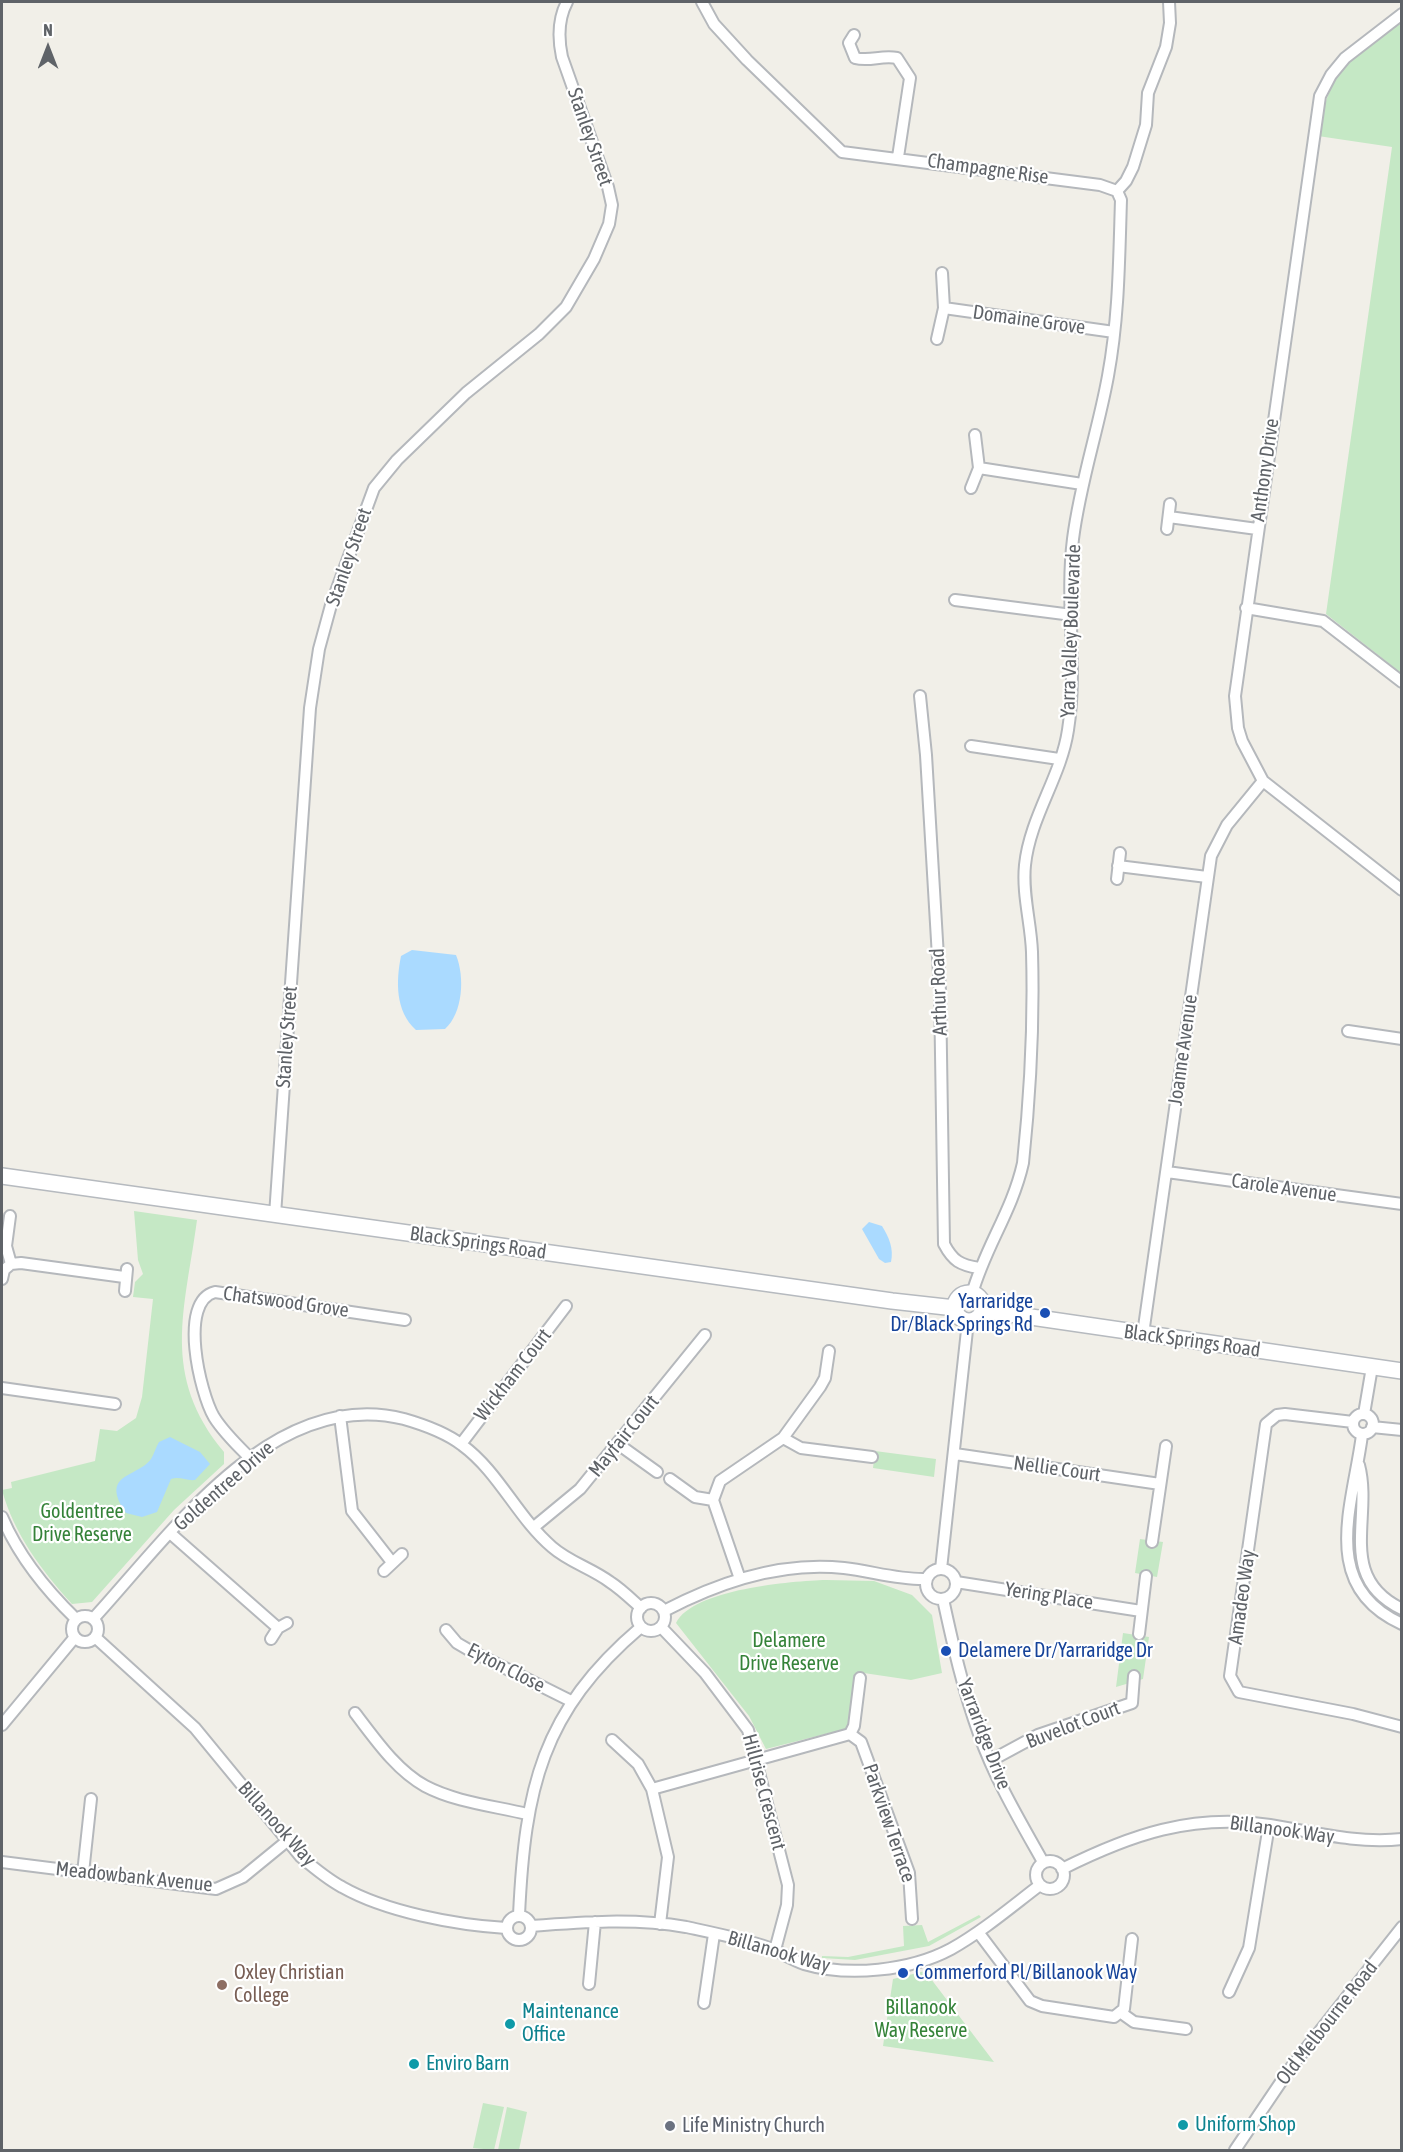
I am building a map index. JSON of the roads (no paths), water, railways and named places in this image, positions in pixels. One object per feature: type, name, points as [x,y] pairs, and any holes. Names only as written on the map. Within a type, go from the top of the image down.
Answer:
[{"type":"main road","name":"Black Springs Road","points":[[2,1176],[955,1308]]},
{"type":"main road","points":[[972,1294],[982,1301],[983,1310],[976,1319],[969,1321],[958,1316],[955,1308],[960,1297],[972,1294]]},
{"type":"main road","name":"Black Springs Road","points":[[983,1310],[1401,1371]]},
{"type":"street","name":"Stanley Street","points":[[275,1215],[310,708],[319,649],[331,605],[374,488],[397,460],[466,393],[539,334],[566,307],[594,259],[609,224],[612,205],[608,187],[558,40],[560,22],[567,2]]},
{"type":"street","name":"Champagne Rise","points":[[702,2],[714,24],[842,152],[898,157],[1109,186],[1117,191]]},
{"type":"street","points":[[1117,191],[1130,174],[1146,125],[1148,93],[1166,47],[1170,23],[1169,2]]},
{"type":"street","name":"Anthony Drive","points":[[1401,14],[1345,58],[1331,75],[1320,96],[1246,608],[1236,682],[1235,714],[1246,753],[1263,781],[1401,890]]},
{"type":"street","points":[[854,35],[849,43],[855,58],[864,60],[882,55],[897,58],[910,78],[898,157]]},
{"type":"street","name":"Yarra Valley Boulevarde","points":[[972,1294],[979,1268],[1016,1193],[1023,1163],[1032,953],[1024,884],[1025,865],[1029,842],[1054,782],[1068,732],[1071,707],[1071,566],[1082,483],[1104,396],[1114,332],[1120,270],[1121,200],[1117,191]]},
{"type":"street","name":"Domaine Grove","points":[[937,339],[945,308],[942,273]]},
{"type":"street","name":"Domaine Grove","points":[[945,308],[1114,332]]},
{"type":"street","points":[[971,488],[979,468],[975,435]]},
{"type":"street","points":[[979,468],[1082,483]]},
{"type":"street","points":[[1170,504],[1168,523],[1257,530]]},
{"type":"street","points":[[955,600],[1072,615]]},
{"type":"street","points":[[1246,608],[1323,621],[1401,682]]},
{"type":"street","name":"Arthur Road","points":[[920,696],[926,755],[940,991],[945,1244],[952,1258],[964,1266],[979,1268]]},
{"type":"street","points":[[971,746],[1059,759]]},
{"type":"street","name":"Joanne Avenue","points":[[1143,1334],[1207,877],[1217,841],[1263,781]]},
{"type":"street","points":[[1117,879],[1120,853]]},
{"type":"street","points":[[1119,866],[1207,877]]},
{"type":"street","points":[[1348,1031],[1401,1039]]},
{"type":"street","name":"Carole Avenue","points":[[1167,1172],[1401,1204]]},
{"type":"street","points":[[10,1216],[6,1246],[11,1264]]},
{"type":"street","points":[[2,1279],[4,1270],[11,1264],[21,1263],[125,1273],[125,1291]]},
{"type":"street","name":"Chatswood Grove","points":[[250,1459],[214,1418],[201,1385],[195,1342],[198,1309],[206,1294],[215,1292],[405,1320]]},
{"type":"street","name":"Wickham Court","points":[[461,1444],[566,1306]]},
{"type":"street","points":[[941,1569],[969,1321]]},
{"type":"street","name":"Mayfair Court","points":[[534,1527],[580,1489],[705,1335]]},
{"type":"street","points":[[740,1579],[713,1500],[720,1481],[783,1438],[825,1378],[829,1351]]},
{"type":"street","points":[[1364,1414],[1372,1367]]},
{"type":"street","points":[[2,1388],[115,1404]]},
{"type":"street","name":"Goldentree Drive","points":[[93,1619],[196,1506],[250,1459],[291,1431],[316,1421],[368,1414],[420,1423],[461,1444],[494,1475],[534,1527],[563,1557],[610,1581],[641,1608]]},
{"type":"street","name":"Amadeo Way","points":[[1353,1422],[1285,1414],[1276,1415],[1266,1424],[1230,1676],[1239,1692],[1363,1716],[1401,1727]]},
{"type":"street","points":[[1364,1414],[1371,1419],[1372,1427],[1368,1433],[1362,1435],[1354,1431],[1353,1422],[1355,1417],[1364,1414]]},
{"type":"street","points":[[340,1416],[352,1511],[388,1566],[402,1554]]},
{"type":"street","points":[[1372,1427],[1401,1430]]},
{"type":"street","points":[[1362,1435],[1346,1533],[1349,1568],[1355,1583],[1371,1604],[1387,1617],[1401,1624]]},
{"type":"street","points":[[783,1438],[801,1448],[872,1457]]},
{"type":"street","points":[[618,1444],[657,1472]]},
{"type":"street","points":[[1152,1542],[1166,1446]]},
{"type":"street","name":"Nellie Court","points":[[955,1454],[1160,1484]]},
{"type":"street","points":[[1359,1462],[1364,1489],[1359,1543],[1362,1563],[1375,1588],[1401,1609]]},
{"type":"street","points":[[670,1479],[695,1497],[713,1500]]},
{"type":"street","points":[[2,1517],[5,1533],[34,1574],[49,1593],[76,1619]]},
{"type":"street","points":[[170,1533],[283,1626],[271,1639]]},
{"type":"street","points":[[664,1611],[711,1588],[772,1571],[818,1567],[926,1579]]},
{"type":"street","points":[[941,1569],[949,1571],[956,1582],[952,1595],[943,1599],[934,1598],[928,1592],[926,1579],[932,1571],[941,1569]]},
{"type":"street","points":[[1139,1634],[1146,1576]]},
{"type":"street","name":"Yering Place","points":[[956,1582],[1142,1611]]},
{"type":"street","name":"Yarraridge Drive","points":[[943,1599],[968,1700],[990,1761],[1043,1862]]},
{"type":"street","points":[[641,1627],[638,1619],[641,1608],[653,1604],[664,1611]]},
{"type":"street","points":[[641,1627],[654,1631],[661,1627],[665,1619],[664,1611]]},
{"type":"street","points":[[87,1616],[93,1619],[98,1629],[95,1637],[86,1642],[75,1638],[72,1626],[76,1619],[87,1616]]},
{"type":"street","points":[[519,1915],[527,1814],[533,1788],[548,1745],[571,1701],[608,1657],[641,1627]]},
{"type":"street","name":"Hillrise Crescent","points":[[661,1627],[705,1673],[744,1721],[757,1761],[788,1885],[787,1905],[775,1950]]},
{"type":"street","name":"Eyton Close","points":[[446,1630],[457,1643],[469,1650],[571,1701]]},
{"type":"street","name":"Billanook Way","points":[[95,1637],[195,1728],[287,1841],[322,1874],[343,1888],[368,1899],[437,1918],[506,1928]]},
{"type":"street","points":[[3,1722],[75,1638]]},
{"type":"street","name":"Buvelot Court","points":[[990,1761],[1038,1735],[1132,1702],[1134,1676]]},
{"type":"street","points":[[652,1790],[850,1734],[854,1726],[860,1678]]},
{"type":"street","points":[[355,1713],[390,1758],[424,1786],[460,1798],[527,1814]]},
{"type":"street","name":"Parkview Terrace","points":[[850,1734],[861,1742],[909,1873],[912,1919]]},
{"type":"street","points":[[612,1740],[638,1764],[652,1790],[668,1857],[660,1924]]},
{"type":"street","points":[[84,1873],[91,1799]]},
{"type":"street","name":"Billanook Way","points":[[1062,1869],[1121,1840],[1148,1831],[1178,1825],[1225,1822],[1269,1825],[1341,1839],[1382,1841],[1401,1839]]},
{"type":"street","points":[[1229,1992],[1249,1948],[1269,1825]]},
{"type":"street","name":"Meadowbank Avenue","points":[[2,1862],[216,1889],[243,1877],[287,1841]]},
{"type":"street","points":[[1043,1862],[1056,1862],[1062,1869],[1063,1878],[1058,1886],[1049,1888],[1040,1885],[1036,1873],[1043,1862]]},
{"type":"street","name":"Billanook Way","points":[[531,1926],[595,1922],[660,1924],[714,1934],[775,1950],[787,1958],[826,1968],[877,1968],[904,1965],[949,1950],[978,1932],[1040,1885]]},
{"type":"street","points":[[519,1915],[526,1918],[531,1926],[528,1936],[518,1940],[509,1935],[506,1928],[510,1919],[519,1915]]},
{"type":"street","points":[[589,1984],[595,1922]]},
{"type":"street","name":"Old Melbourne Road","points":[[1235,2151],[1281,2081],[1401,1927]]},
{"type":"street","points":[[978,1932],[1030,2001],[1041,2006],[1114,2017],[1124,2009],[1132,1939]]},
{"type":"street","points":[[704,2004],[714,1934]]},
{"type":"street","points":[[1120,2012],[1134,2022],[1186,2029]]},
{"type":"water","points":[[412,950],[456,955],[461,974],[461,994],[456,1014],[445,1029],[416,1030],[404,1014],[399,995],[399,966],[401,956]]},
{"type":"water","points":[[869,1222],[882,1226],[885,1230],[891,1248],[891,1262],[885,1263],[879,1259],[862,1229]]},
{"type":"water","points":[[170,1437],[200,1452],[210,1464],[195,1480],[171,1479],[157,1512],[142,1517],[126,1513],[119,1500],[118,1483],[145,1465],[151,1459],[159,1442]]},
{"type":"place","name":"Yarraridge Dr/Black Springs Rd","points":[[1045,1313]]},
{"type":"place","name":"Delamere Dr/Yarraridge Dr","points":[[946,1651]]},
{"type":"place","name":"Commerford Pl/Billanook Way","points":[[903,1973]]},
{"type":"place","name":"Oxley Christian College","points":[[222,1985]]},
{"type":"place","name":"Maintenance Office","points":[[510,2024]]},
{"type":"place","name":"Enviro Barn","points":[[414,2064]]},
{"type":"place","name":"Uniform Shop","points":[[1183,2125]]},
{"type":"place","name":"Life Ministry Church","points":[[670,2126]]},
{"type":"park label","name":"Goldentree Drive Reserve","points":[[82,1524]]},
{"type":"park label","name":"Delamere Drive Reserve","points":[[789,1652]]},
{"type":"park label","name":"Billanook Way Reserve","points":[[921,2020]]}]
